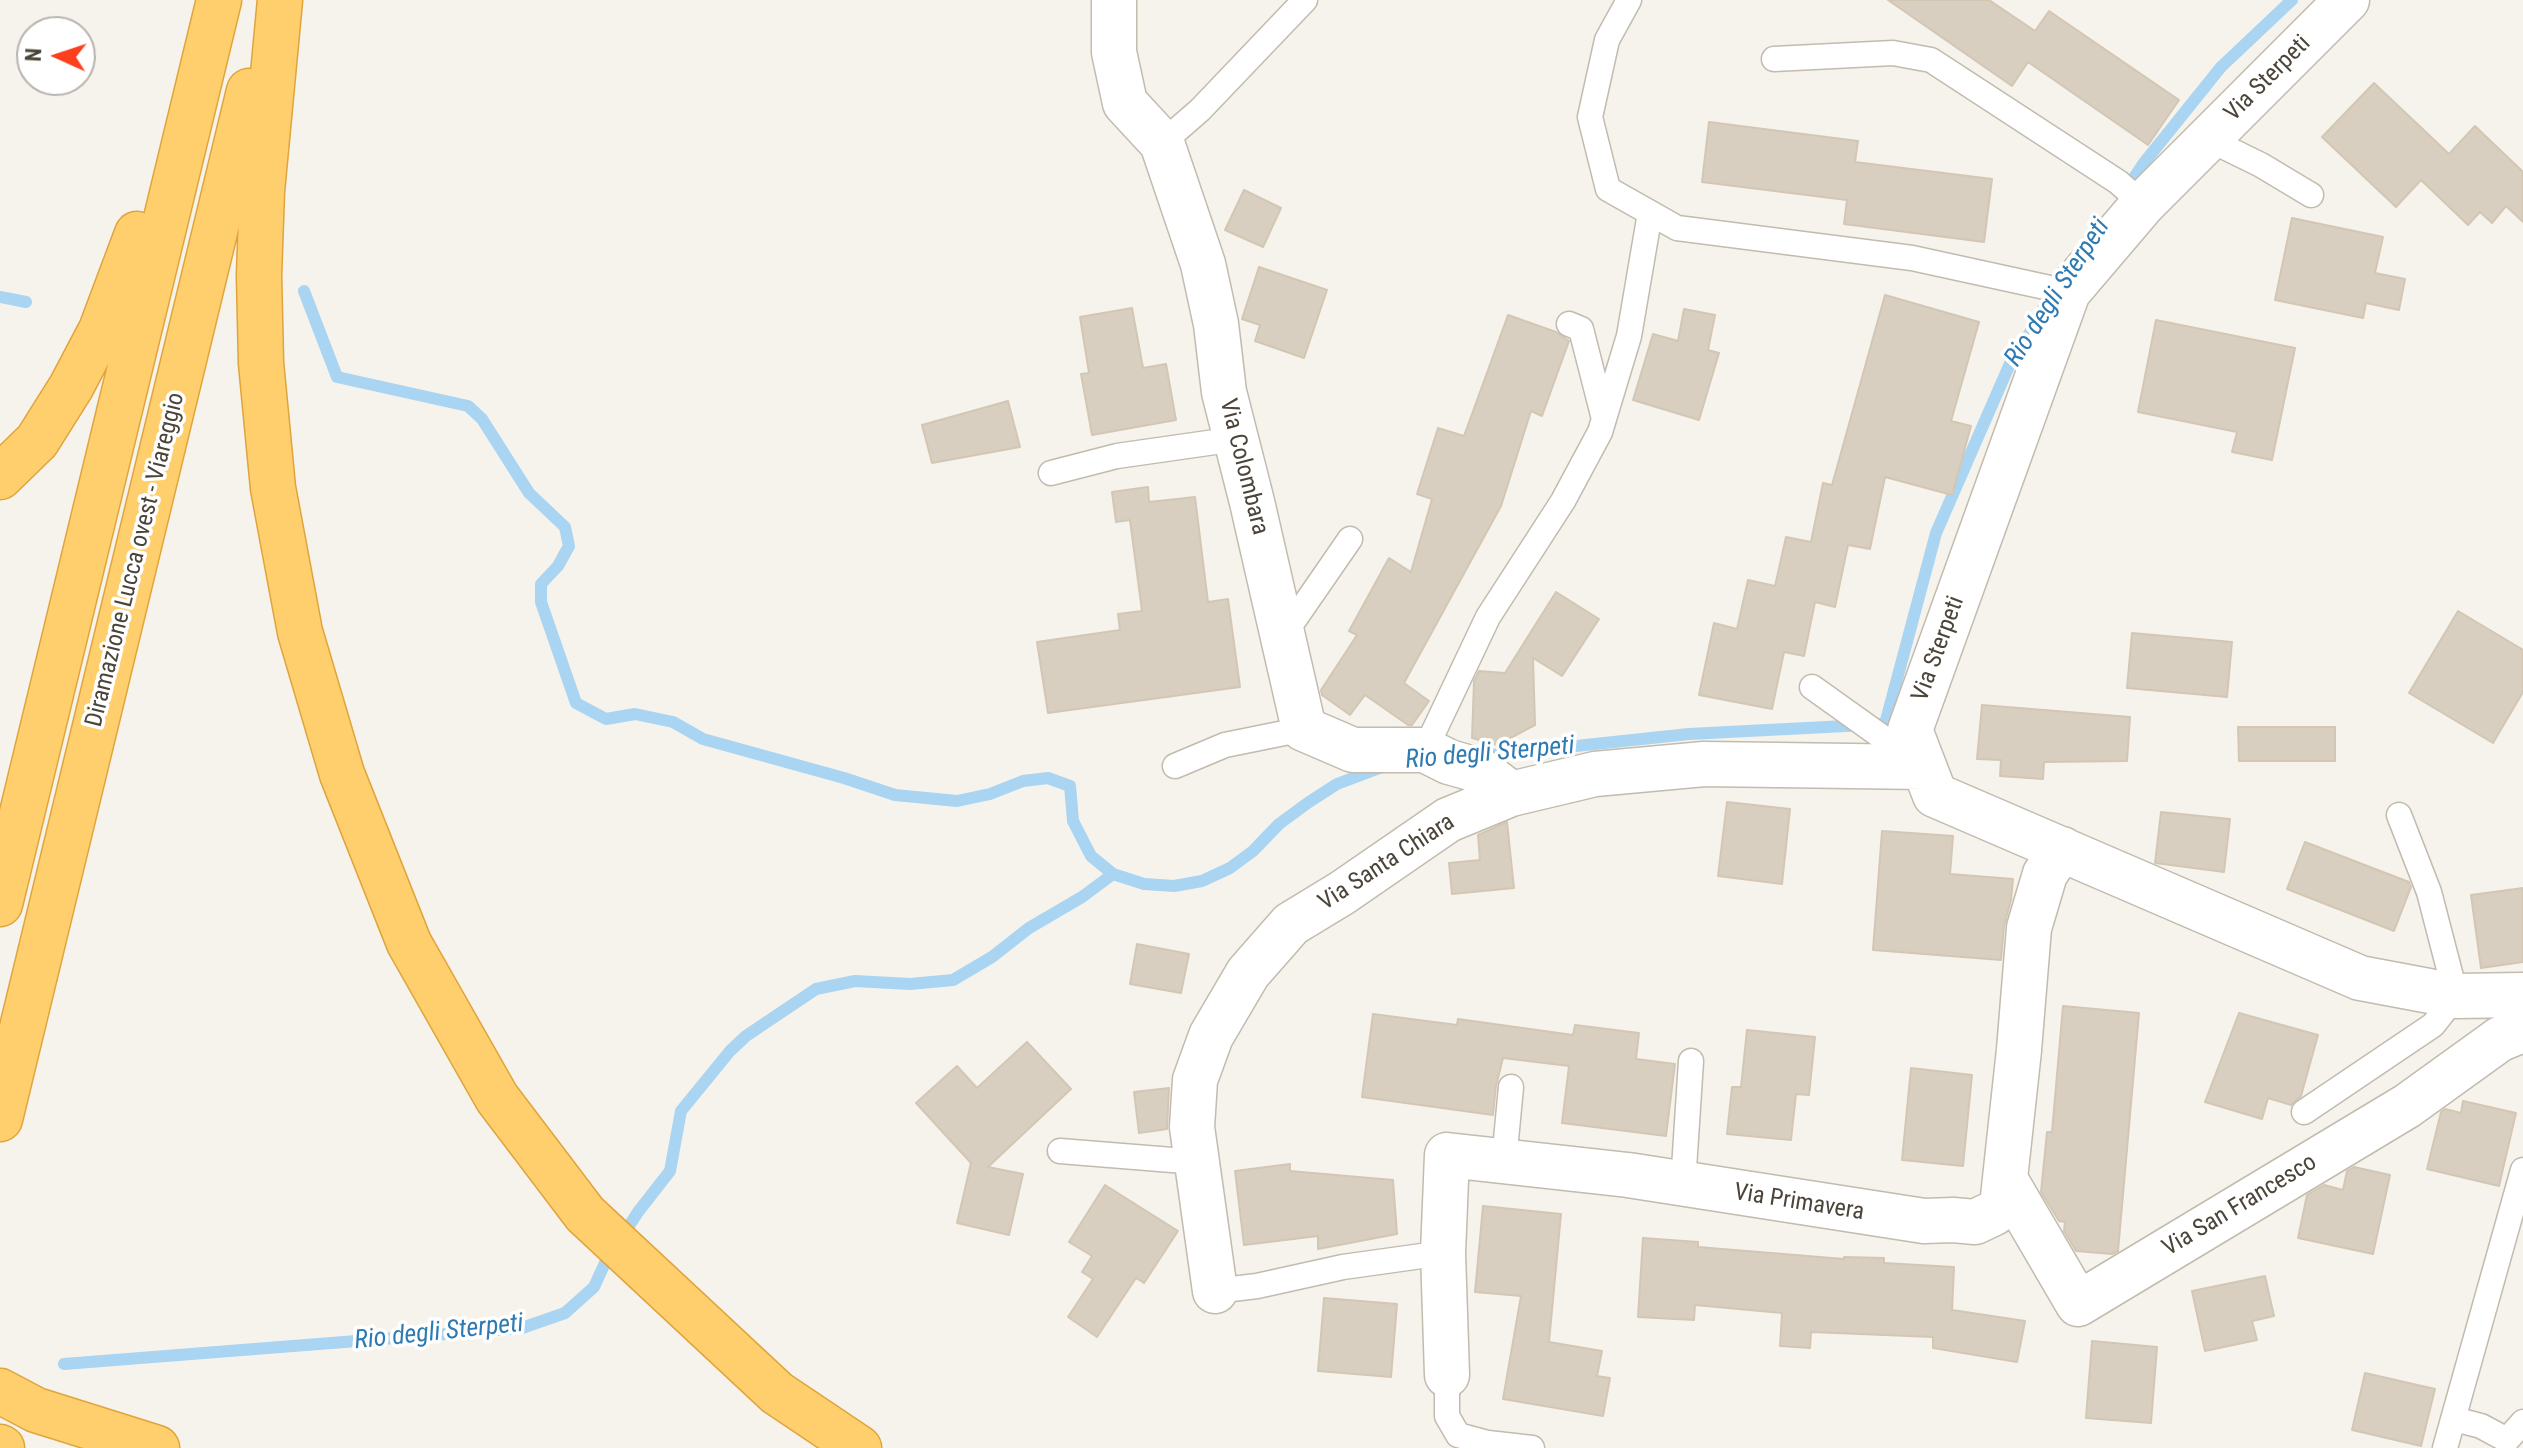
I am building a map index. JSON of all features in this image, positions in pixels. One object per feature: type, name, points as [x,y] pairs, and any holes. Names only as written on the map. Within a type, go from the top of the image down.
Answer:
[{"type":"highway","points":[[0,477],[37,441],[71,387],[101,330],[133,248],[213,0]]},
{"type":"highway","name":"Diramazione Lucca ovest - Viareggio","points":[[0,904],[219,0]]},
{"type":"highway","name":"Diramazione Lucca ovest - Viareggio","points":[[0,1119],[271,0]]},
{"type":"highway","points":[[280,0],[262,191],[259,275],[261,363],[273,488],[300,632],[342,774],[409,943],[497,1098],[585,1214],[777,1393],[859,1448]]},
{"type":"highway","points":[[0,1391],[36,1410],[157,1448]]},
{"type":"street","name":"Via Colombara","points":[[1114,0],[1114,52],[1125,103],[1162,143],[1203,264],[1216,324],[1224,392],[1304,729]]},
{"type":"street","name":"Via Sterpeti","points":[[2347,0],[2208,139],[2134,196],[2057,289],[1910,730],[1935,795],[2360,978],[2456,996],[2523,995]]},
{"type":"street","points":[[1304,729],[1353,750],[1434,754],[1481,771],[1511,794]]},
{"type":"street","name":"Via Santa Chiara","points":[[1215,1291],[1192,1127],[1195,1080],[1211,1036],[1248,973],[1291,924],[1448,820],[1511,794],[1595,774],[1704,764],[1924,767]]},
{"type":"street","name":"Via Primavera","points":[[1447,1375],[1443,1253],[1447,1155],[1628,1175],[1924,1221],[1975,1222],[2002,1206],[2029,928],[2045,874],[2062,849]]},
{"type":"street","name":"Via San Francesco","points":[[2005,1179],[2078,1304],[2407,1106],[2500,1039],[2523,1030]]},
{"type":"lane","points":[[1162,143],[1200,110],[1305,0]]},
{"type":"lane","points":[[1629,0],[1607,40],[1590,117],[1608,189],[1677,228],[1912,258],[2057,289]]},
{"type":"lane","points":[[1774,59],[1893,53],[1931,60],[2134,196]]},
{"type":"lane","points":[[2208,139],[2261,165],[2311,195]]},
{"type":"lane","points":[[1434,754],[1488,617],[1563,501],[1600,432],[1629,336],[1650,213]]},
{"type":"lane","points":[[1569,324],[1581,329],[1604,419]]},
{"type":"lane","points":[[1051,473],[1117,456],[1236,439]]},
{"type":"lane","points":[[1282,637],[1350,539]]},
{"type":"lane","points":[[1812,687],[1924,767]]},
{"type":"lane","points":[[1175,766],[1225,745],[1304,729]]},
{"type":"lane","points":[[2304,1112],[2433,1025],[2456,996],[2429,892],[2399,815]]},
{"type":"lane","points":[[1683,1184],[1691,1061]]},
{"type":"lane","points":[[1504,1161],[1511,1087]]},
{"type":"lane","points":[[1060,1151],[1197,1162]]},
{"type":"lane","points":[[2445,1448],[2523,1170]]},
{"type":"lane","points":[[1215,1291],[1257,1286],[1343,1267],[1443,1253]]},
{"type":"lane","points":[[1447,1375],[1447,1416],[1458,1435],[1488,1443],[1532,1448]]},
{"type":"lane","points":[[2454,1419],[2515,1436]]},
{"type":"building","points":[[1888,0],[1989,0],[2035,31],[2049,11],[2179,100],[2148,145],[2028,62],[2012,86]]},
{"type":"building","points":[[2374,83],[2449,154],[2475,126],[2523,172],[2523,222],[2506,206],[2492,223],[2480,212],[2468,225],[2421,180],[2396,207],[2322,137]]},
{"type":"building","points":[[1709,122],[1858,141],[1855,162],[1992,179],[1984,242],[1844,224],[1847,200],[1702,182]]},
{"type":"building","points":[[1244,190],[1281,208],[1263,247],[1225,230]]},
{"type":"building","points":[[2292,218],[2383,237],[2375,273],[2405,279],[2399,310],[2366,303],[2363,318],[2275,300]]},
{"type":"building","points":[[1259,267],[1327,290],[1304,358],[1255,341],[1260,325],[1242,319]]},
{"type":"building","points":[[1885,295],[1979,322],[1951,421],[1971,426],[1952,495],[1885,477],[1870,549],[1848,545],[1835,607],[1815,602],[1804,656],[1784,652],[1772,709],[1699,695],[1714,623],[1737,629],[1748,580],[1775,586],[1786,537],[1811,542],[1823,483],[1832,485]]},
{"type":"building","points":[[1132,308],[1143,368],[1166,364],[1176,420],[1092,435],[1081,374],[1089,373],[1080,317]]},
{"type":"building","points":[[1684,309],[1715,315],[1708,350],[1719,353],[1699,420],[1633,400],[1653,334],[1678,341]]},
{"type":"building","points":[[1508,315],[1556,332],[1569,341],[1542,416],[1531,411],[1501,506],[1404,683],[1429,701],[1412,725],[1365,695],[1350,715],[1322,695],[1321,690],[1357,635],[1349,631],[1389,558],[1411,572],[1432,499],[1417,494],[1438,428],[1464,436]]},
{"type":"building","points":[[2156,320],[2295,348],[2272,460],[2232,452],[2237,432],[2138,412]]},
{"type":"building","points":[[1008,401],[1020,447],[932,463],[922,425]]},
{"type":"building","points":[[1148,487],[1149,502],[1195,497],[1208,602],[1228,599],[1240,687],[1048,713],[1037,642],[1120,630],[1118,614],[1142,611],[1130,520],[1116,522],[1112,492]]},
{"type":"building","points":[[1556,592],[1599,619],[1562,676],[1533,658],[1535,725],[1497,745],[1472,738],[1474,681],[1479,671],[1505,673]]},
{"type":"building","points":[[2458,611],[2523,650],[2523,692],[2493,743],[2409,693]]},
{"type":"building","points":[[2132,633],[2232,642],[2227,697],[2127,688]]},
{"type":"building","points":[[1982,705],[2130,717],[2127,761],[2044,762],[2043,779],[2000,776],[2001,760],[1977,759]]},
{"type":"building","points":[[2238,727],[2335,727],[2335,761],[2239,761]]},
{"type":"building","points":[[1727,802],[1790,809],[1782,884],[1718,876]]},
{"type":"building","points":[[2161,812],[2230,819],[2224,872],[2155,863]]},
{"type":"building","points":[[1507,822],[1514,888],[1452,894],[1449,863],[1480,860],[1478,835]]},
{"type":"building","points":[[1882,831],[1953,836],[1950,874],[2013,879],[2001,960],[1873,950]]},
{"type":"building","points":[[2305,842],[2409,882],[2411,887],[2394,931],[2287,889]]},
{"type":"building","points":[[2523,888],[2523,962],[2481,968],[2471,895]]},
{"type":"building","points":[[1137,944],[1189,954],[1181,993],[1130,984]]},
{"type":"building","points":[[2063,1006],[2139,1013],[2118,1251],[2112,1254],[2076,1251],[2064,1231],[2065,1222],[2059,1221],[2041,1192],[2047,1132],[2052,1132]]},
{"type":"building","points":[[2239,1013],[2318,1035],[2301,1096],[2291,1105],[2268,1098],[2262,1119],[2205,1102]]},
{"type":"building","points":[[1373,1014],[1457,1025],[1458,1019],[1573,1035],[1575,1025],[1639,1033],[1636,1059],[1675,1064],[1666,1136],[1562,1123],[1569,1066],[1503,1058],[1493,1115],[1362,1097]]},
{"type":"building","points":[[1747,1030],[1815,1037],[1809,1095],[1796,1094],[1791,1140],[1727,1134],[1732,1087],[1741,1087]]},
{"type":"building","points":[[1027,1042],[1071,1089],[988,1167],[1023,1174],[1009,1235],[957,1223],[971,1163],[916,1103],[957,1066],[977,1088]]},
{"type":"building","points":[[1911,1068],[1972,1075],[1963,1166],[1902,1160]]},
{"type":"building","points":[[1169,1088],[1167,1129],[1139,1133],[1134,1092]]},
{"type":"building","points":[[2463,1101],[2516,1113],[2499,1186],[2427,1169],[2441,1112],[2445,1109],[2461,1113]]},
{"type":"building","points":[[1290,1164],[1290,1171],[1393,1180],[1397,1234],[1318,1249],[1318,1236],[1244,1245],[1235,1171]]},
{"type":"building","points":[[2354,1167],[2390,1175],[2373,1254],[2298,1238],[2307,1195],[2324,1185],[2343,1190],[2347,1171]]},
{"type":"building","points":[[1105,1185],[1178,1231],[1144,1283],[1136,1278],[1097,1337],[1068,1317],[1093,1279],[1082,1272],[1092,1256],[1069,1242]]},
{"type":"building","points":[[1483,1206],[1561,1214],[1549,1342],[1602,1351],[1597,1376],[1610,1378],[1603,1416],[1503,1399],[1521,1296],[1475,1292]]},
{"type":"building","points":[[1643,1238],[1698,1242],[1698,1247],[1844,1259],[1884,1258],[1884,1263],[1954,1267],[1952,1310],[2025,1321],[2017,1362],[1933,1348],[1933,1337],[1811,1332],[1810,1348],[1780,1346],[1782,1313],[1695,1305],[1694,1320],[1638,1317]]},
{"type":"building","points":[[2265,1276],[2274,1316],[2252,1321],[2257,1340],[2205,1351],[2192,1291]]},
{"type":"building","points":[[1324,1298],[1397,1304],[1391,1377],[1318,1371]]},
{"type":"building","points":[[2092,1341],[2157,1347],[2151,1423],[2086,1418]]},
{"type":"building","points":[[2365,1373],[2435,1389],[2421,1446],[2352,1430]]},
{"type":"waterway","name":"Rio degli Sterpeti","points":[[2124,193],[2143,164],[2221,67],[2292,0]]},
{"type":"waterway","points":[[304,291],[337,377],[468,406],[482,419],[529,493],[565,527],[569,546],[558,566],[541,584],[541,602],[576,703],[606,719],[635,714],[673,722],[703,739],[895,795],[957,801],[990,794],[1023,781],[1048,778],[1070,786],[1073,821],[1091,856],[1113,874],[1144,884],[1174,886],[1202,881],[1230,868],[1309,802],[1337,784],[1385,766]]},
{"type":"waterway","points":[[0,297],[26,302]]},
{"type":"waterway","name":"Rio degli Sterpeti","points":[[1482,756],[1689,734],[1885,724],[1936,533],[2012,359],[2040,318]]},
{"type":"waterway","name":"Rio degli Sterpeti","points":[[64,1364],[522,1328],[565,1313],[594,1287],[605,1263],[638,1212],[670,1171],[681,1111],[746,1036],[816,989],[855,981],[910,984],[953,980],[1113,874]]}]
